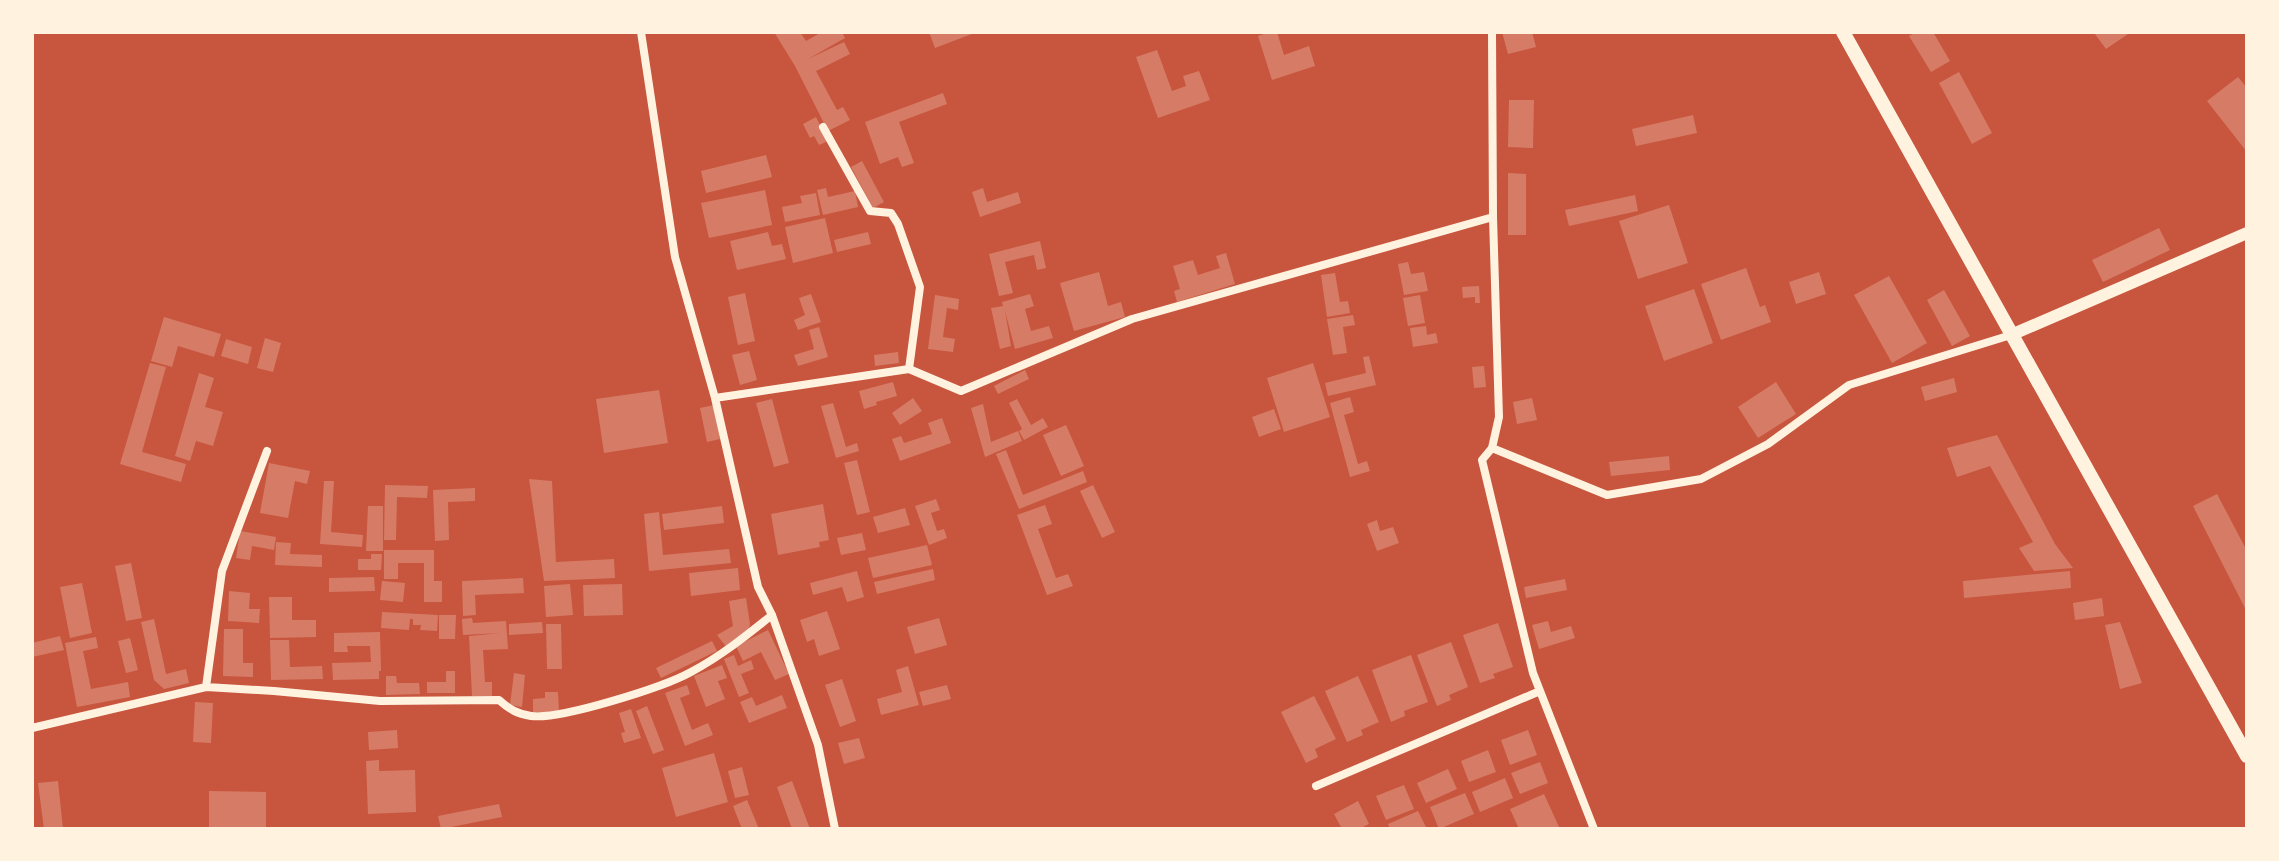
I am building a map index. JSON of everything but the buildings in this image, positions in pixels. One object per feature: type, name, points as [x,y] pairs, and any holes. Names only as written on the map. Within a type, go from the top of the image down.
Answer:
[{"type":"main road","points":[[1843,32],[2247,756]]},
{"type":"street","points":[[641,32],[675,257],[715,398],[758,587],[772,615],[818,745],[835,829]]},
{"type":"street","points":[[1492,32],[1499,417],[1492,448],[1482,460],[1533,673],[1594,829]]},
{"type":"street","points":[[823,127],[870,211],[891,213],[898,224],[920,287],[909,369]]},
{"type":"street","points":[[715,398],[909,369],[961,391],[1132,319],[1493,217]]},
{"type":"street","points":[[1492,448],[1607,495],[1701,479],[1768,444],[1849,385],[2011,335],[2247,233]]},
{"type":"street","points":[[206,687],[222,571],[267,451]]},
{"type":"street","points":[[32,728],[206,687],[380,701],[499,700],[510,711],[534,717],[566,713],[643,691],[688,674],[730,650],[772,615]]},
{"type":"street","points":[[1316,786],[1540,691]]}]
